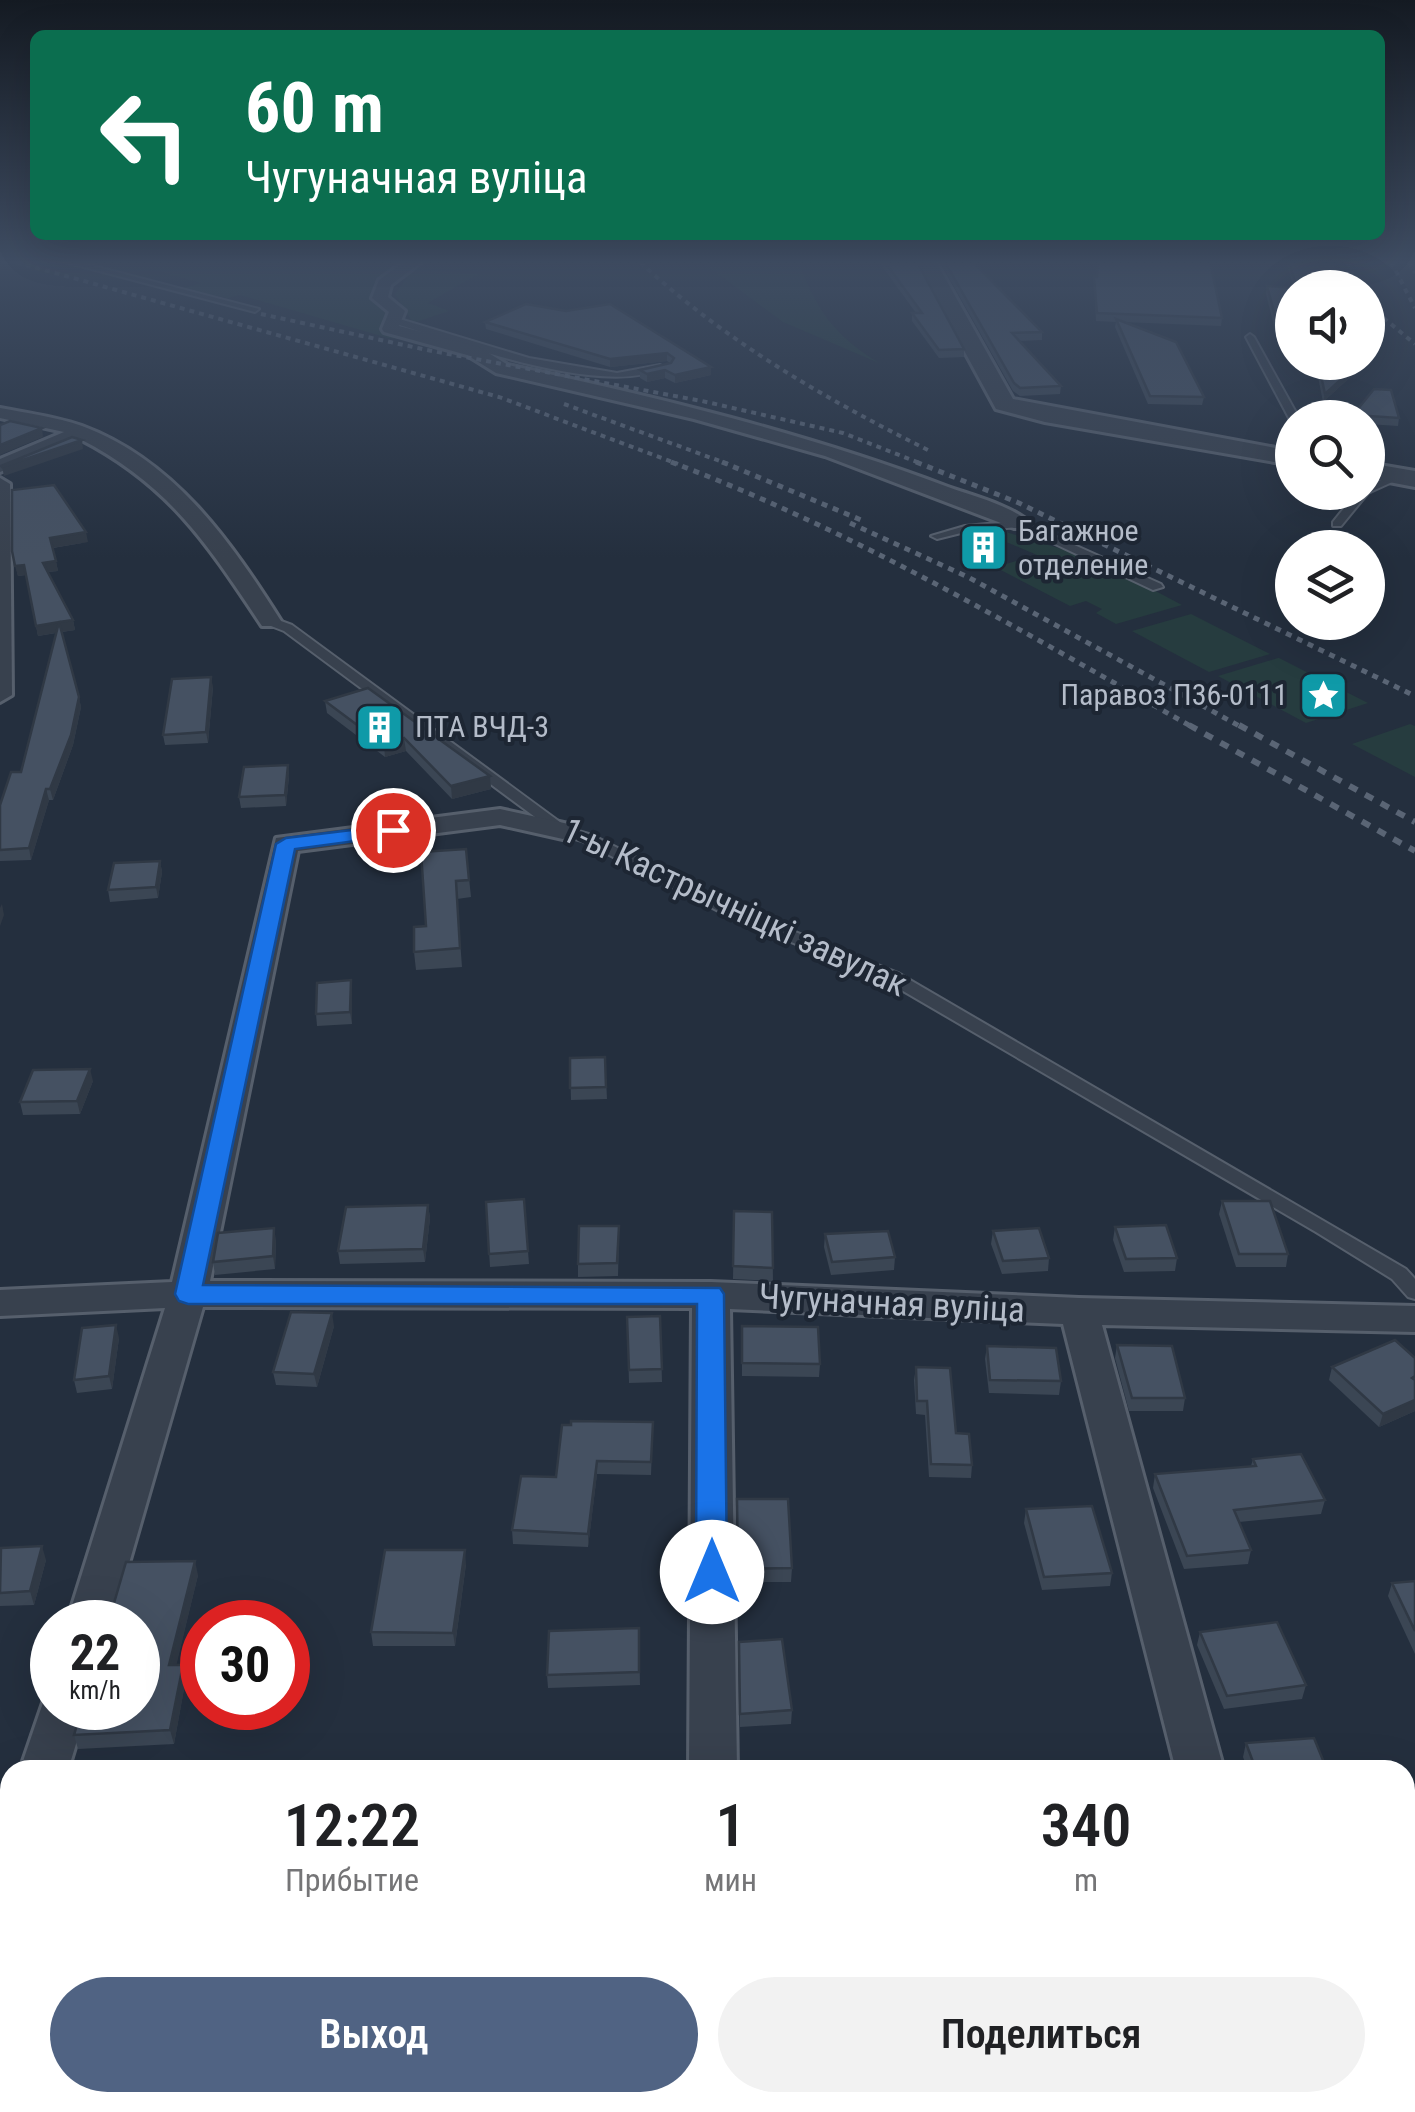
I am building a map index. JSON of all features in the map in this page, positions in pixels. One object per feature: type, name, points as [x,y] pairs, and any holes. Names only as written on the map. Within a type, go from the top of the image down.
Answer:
[{"type":"street","points":[[488,361],[502,369],[755,430],[966,499],[1021,524]]},
{"type":"street","points":[[980,361],[1004,404],[1045,416],[1275,455]]},
{"type":"street","name":"1-ы Кастрычніцкі завулак","points":[[0,412],[80,432],[144,466],[178,493],[232,560],[270,621]]},
{"type":"street","points":[[0,466],[80,432]]},
{"type":"street","points":[[0,484],[0,695]]},
{"type":"street","points":[[96,1600],[188,1294],[286,844],[500,816],[564,831]]},
{"type":"street","name":"Чугуначная вуліца","points":[[0,1303],[188,1294],[710,1294],[1079,1311],[1415,1319]]},
{"type":"street","points":[[710,1294],[713,1760]]},
{"type":"street","points":[[1079,1311],[1197,1760]]},
{"type":"street","points":[[47,1760],[56,1730]]},
{"type":"lane","points":[[531,361],[618,376],[665,367]]},
{"type":"lane","points":[[1263,361],[1284,400]]},
{"type":"lane","points":[[1337,524],[1349,510]]},
{"type":"lane","points":[[937,536],[965,528],[1021,524],[1158,587]]},
{"type":"lane","name":"1-ы Кастрычніцкі завулак","points":[[270,621],[288,628],[564,831],[587,838],[734,913],[892,978],[1324,1226],[1399,1274],[1415,1292]]},
{"type":"green space","points":[[1003,531],[1097,560],[1182,605],[1116,624],[1096,613],[1102,609],[1086,601],[1070,606],[995,567],[1037,555],[990,535]]},
{"type":"green space","points":[[1191,614],[1270,654],[1209,672],[1132,631]]},
{"type":"green space","points":[[1278,658],[1368,703],[1306,723],[1218,676]]},
{"type":"green space","points":[[1410,724],[1415,726],[1415,777],[1352,744]]},
{"type":"building","points":[[701,361],[711,367],[675,375],[665,370],[647,374],[640,370]]},
{"type":"building","points":[[1001,361],[1037,361],[1061,386],[1020,388]]},
{"type":"building","points":[[1134,361],[1185,361],[1204,397],[1150,396]]},
{"type":"building","points":[[1322,380],[1340,380],[1325,394]]},
{"type":"building","points":[[1374,389],[1391,390],[1399,418],[1385,417],[1385,400],[1365,400]]},
{"type":"building","points":[[10,421],[42,428],[0,445],[0,425]]},
{"type":"building","points":[[72,437],[82,440],[1,466]]},
{"type":"building","points":[[54,485],[86,532],[50,538],[56,561],[43,563],[73,620],[36,626],[24,565],[15,566],[12,551],[12,490]]},
{"type":"building","points":[[59,622],[79,697],[71,735],[50,789],[46,789],[29,848],[0,850],[0,805],[11,772],[21,772]]},
{"type":"building","points":[[211,677],[206,732],[163,735],[172,679]]},
{"type":"building","points":[[368,688],[490,776],[451,786],[404,738],[384,745],[325,701]]},
{"type":"building","points":[[288,765],[285,795],[239,797],[244,767]]},
{"type":"building","points":[[466,849],[469,880],[456,881],[460,948],[414,952],[414,927],[426,926],[421,852]]},
{"type":"building","points":[[160,861],[156,887],[108,890],[114,863]]},
{"type":"building","points":[[351,980],[350,1012],[316,1014],[317,983]]},
{"type":"building","points":[[605,1057],[606,1087],[570,1088],[570,1058]]},
{"type":"building","points":[[90,1069],[77,1101],[20,1102],[33,1070]]},
{"type":"building","points":[[524,1199],[528,1251],[489,1254],[486,1202]]},
{"type":"building","points":[[1222,1201],[1270,1201],[1288,1254],[1239,1254]]},
{"type":"building","points":[[428,1205],[423,1249],[338,1251],[346,1207]]},
{"type":"building","points":[[734,1211],[772,1212],[773,1268],[733,1266]]},
{"type":"building","points":[[1166,1225],[1177,1258],[1126,1259],[1115,1227]]},
{"type":"building","points":[[579,1226],[619,1226],[617,1263],[578,1264]]},
{"type":"building","points":[[274,1228],[273,1256],[213,1262],[218,1233]]},
{"type":"building","points":[[1039,1228],[1049,1258],[1003,1261],[993,1231]]},
{"type":"building","points":[[888,1231],[895,1257],[832,1262],[825,1234]]},
{"type":"building","points":[[291,1312],[332,1313],[314,1374],[273,1372]]},
{"type":"building","points":[[660,1316],[662,1369],[629,1370],[627,1317]]},
{"type":"building","points":[[116,1325],[109,1376],[74,1380],[82,1328]]},
{"type":"building","points":[[742,1326],[818,1327],[820,1364],[742,1363]]},
{"type":"building","points":[[1395,1340],[1415,1358],[1415,1400],[1383,1414],[1332,1367]]},
{"type":"building","points":[[1117,1345],[1172,1346],[1185,1398],[1132,1398]]},
{"type":"building","points":[[987,1346],[1056,1348],[1061,1381],[990,1380]]},
{"type":"building","points":[[916,1367],[950,1368],[956,1433],[969,1434],[972,1465],[931,1464],[927,1401],[917,1401]]},
{"type":"building","points":[[571,1421],[653,1422],[651,1462],[597,1461],[588,1534],[512,1530],[521,1476],[556,1477],[562,1425],[571,1425]]},
{"type":"building","points":[[1301,1454],[1325,1500],[1234,1510],[1251,1550],[1187,1556],[1155,1474],[1256,1466],[1253,1459]]},
{"type":"building","points":[[737,1499],[788,1499],[792,1568],[738,1569]]},
{"type":"building","points":[[1092,1506],[1112,1573],[1044,1577],[1026,1509]]},
{"type":"building","points":[[42,1546],[30,1591],[0,1593],[1,1548]]},
{"type":"building","points":[[385,1550],[465,1550],[453,1633],[371,1632]]},
{"type":"building","points":[[195,1561],[185,1600],[180,1600],[180,1621],[169,1665],[180,1665],[170,1730],[74,1735],[75,1730],[160,1730],[160,1600],[115,1600],[126,1562]]},
{"type":"building","points":[[1415,1581],[1415,1631],[1392,1583]]},
{"type":"building","points":[[1277,1622],[1306,1685],[1227,1696],[1200,1632]]},
{"type":"building","points":[[639,1628],[639,1672],[547,1675],[549,1631]]},
{"type":"building","points":[[782,1639],[792,1710],[740,1714],[739,1642]]},
{"type":"building","points":[[1314,1738],[1323,1760],[1252,1760],[1246,1743]]},
{"type":"railway","points":[[369,361],[499,397],[678,464]]},
{"type":"railway","points":[[484,361],[702,401],[843,433],[922,464]]},
{"type":"railway","points":[[768,361],[932,452]]},
{"type":"railway","points":[[564,404],[728,464]]},
{"type":"railway","points":[[671,462],[872,551],[1194,728]]},
{"type":"railway","points":[[722,462],[866,522]]},
{"type":"railway","points":[[916,462],[1019,503],[1415,696]]},
{"type":"railway","points":[[850,523],[968,577],[1243,728]]},
{"type":"railway","points":[[1189,725],[1415,851]]},
{"type":"railway","points":[[1239,725],[1415,822]]},
{"type":"place","name":"Багажное отделение","points":[[983,548]]},
{"type":"place","name":"Паравоз П36-0111","points":[[1323,695]]},
{"type":"place","name":"ПТА ВЧД-3","points":[[380,727]]},
{"type":"route","points":[[393,830],[286,844],[188,1294],[710,1294],[712,1572]]}]
